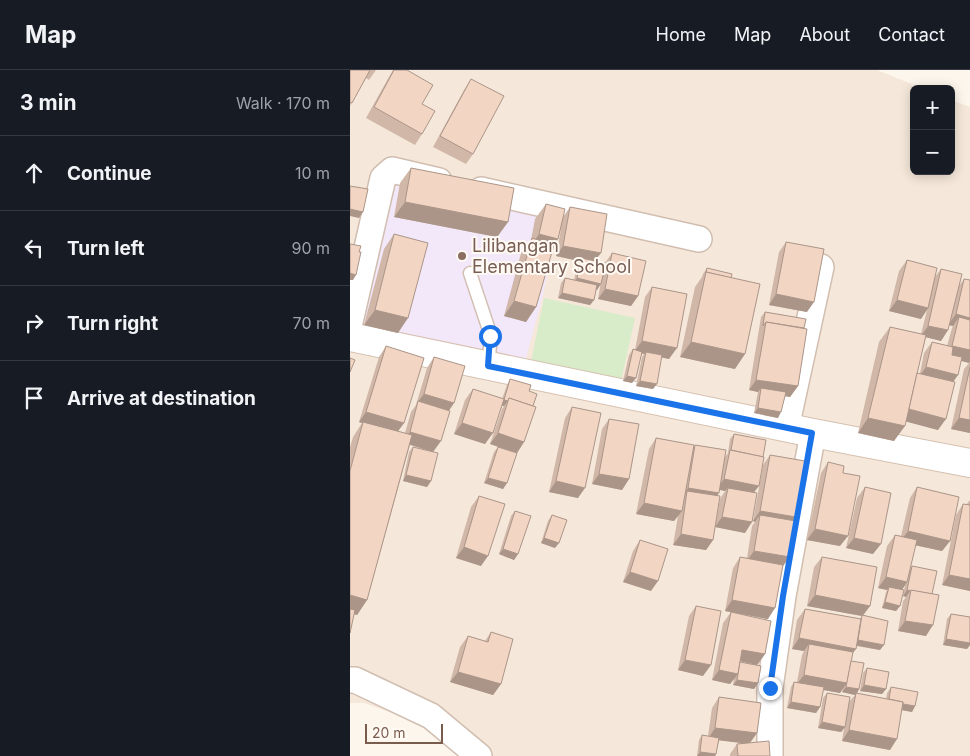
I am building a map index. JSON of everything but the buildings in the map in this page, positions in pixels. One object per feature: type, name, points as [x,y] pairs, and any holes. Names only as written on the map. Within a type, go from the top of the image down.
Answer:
[{"type":"street","points":[[350,322],[383,178],[392,170],[699,239]]},
{"type":"street","points":[[786,428],[821,267]]},
{"type":"street","points":[[350,337],[786,428],[970,463]]},
{"type":"street","points":[[770,756],[770,688],[783,596],[812,433]]},
{"type":"street","points":[[350,680],[355,680],[431,716],[479,756]]},
{"type":"lane","points":[[470,273],[490,336],[488,366]]},
{"type":"shaded area","points":[[350,70],[877,70],[914,85],[910,85],[910,175],[955,175],[955,101],[970,107],[970,756],[460,756],[426,725],[364,703],[350,703]]},
{"type":"shaded area","name":"Lilibangan Elementary School","points":[[395,178],[559,218],[543,295],[525,362],[354,331]]},
{"type":"green space","points":[[544,298],[635,318],[621,381],[531,362]]},
{"type":"place","name":"Lilibangan Elementary School","points":[[462,256]]},
{"type":"route","points":[[490,336],[488,366],[812,433],[783,596],[770,688]]}]
